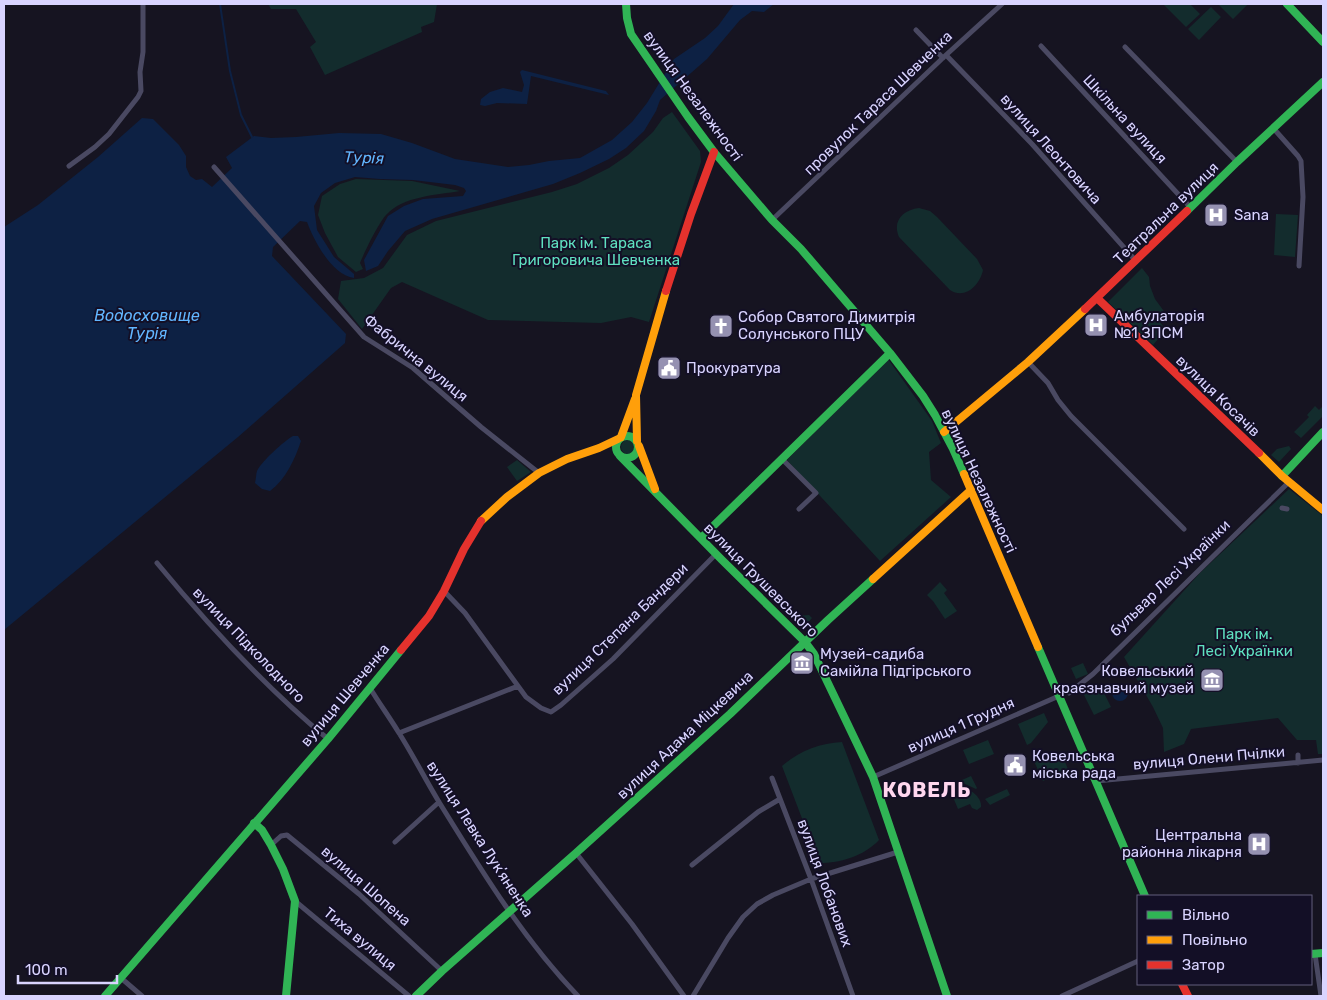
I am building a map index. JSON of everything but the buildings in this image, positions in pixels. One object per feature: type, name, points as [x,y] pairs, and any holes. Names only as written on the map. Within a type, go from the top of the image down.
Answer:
[{"type":"street","points":[[69,166],[109,134],[141,91],[143,4]]},
{"type":"street","name":"вулиця Незалежності","points":[[626,4],[631,34],[714,152],[772,220],[801,249],[890,353],[923,396],[944,432],[971,490],[1144,895]]},
{"type":"street","name":"провулок Тараса Шевченка","points":[[772,220],[1002,4]]},
{"type":"street","points":[[1287,4],[1323,42]]},
{"type":"street","name":"вулиця Леонтовича","points":[[916,30],[945,56],[1032,144],[1136,261]]},
{"type":"street","name":"Шкільна вулиця","points":[[1041,46],[1191,208]]},
{"type":"street","points":[[1125,47],[1237,162]]},
{"type":"street","name":"Театральна вулиця","points":[[944,432],[1028,362],[1098,298],[1237,162],[1323,82]]},
{"type":"street","points":[[1274,129],[1301,160],[1303,197],[1299,266]]},
{"type":"street","points":[[657,493],[619,455],[615,446],[620,438],[636,395],[656,323],[691,214],[714,152]]},
{"type":"street","name":"Фабрична вулиця","points":[[214,167],[364,337],[413,368],[481,427],[539,473]]},
{"type":"street","name":"вулиця Косачів","points":[[1098,298],[1282,476],[1323,510]]},
{"type":"street","points":[[701,538],[890,353]]},
{"type":"street","points":[[1028,362],[1048,383],[1058,400],[1071,416],[1184,529]]},
{"type":"street","name":"вулиця Грушевського","points":[[636,395],[638,443],[657,493],[805,642],[818,662],[873,777],[912,898],[947,996]]},
{"type":"street","points":[[1282,476],[1323,432]]},
{"type":"street","points":[[599,448],[628,458],[635,455],[638,443],[632,436],[628,435],[620,438]]},
{"type":"street","name":"вулиця Шевченка","points":[[105,996],[328,739],[429,616],[482,519],[506,497],[539,473],[567,459],[599,448],[620,438]]},
{"type":"street","points":[[782,459],[816,493],[799,509]]},
{"type":"street","name":"бульвар Лесі Українки","points":[[1069,693],[1093,674],[1289,482]]},
{"type":"street","name":"вулиця Адама Міцкевича","points":[[416,996],[508,911],[576,854],[724,720],[805,642],[971,490]]},
{"type":"street","name":"вулиця Степана Бандери","points":[[444,591],[465,613],[526,697],[541,708],[551,712],[613,658],[716,554]]},
{"type":"street","name":"вулиця Підколодного","points":[[157,563],[174,584],[268,685],[328,739]]},
{"type":"street","points":[[399,734],[518,686]]},
{"type":"street","name":"вулиця Левка Лукʼяненка","points":[[370,688],[508,911],[559,976],[578,996]]},
{"type":"street","name":"вулиця 1 Грудня","points":[[873,777],[1059,696]]},
{"type":"street","points":[[1298,755],[1298,763]]},
{"type":"street","name":"вулиця Олени Пчілки","points":[[1096,781],[1323,760]]},
{"type":"street","name":"вулиця Лобанових","points":[[772,778],[853,996]]},
{"type":"street","points":[[692,865],[758,812],[780,799]]},
{"type":"street","points":[[396,842],[439,802]]},
{"type":"street","points":[[254,823],[262,830],[271,845],[294,901],[286,996]]},
{"type":"street","name":"вулиця Шопена","points":[[271,845],[281,836],[287,835],[359,894],[442,971]]},
{"type":"street","points":[[693,996],[728,938],[743,917],[757,904],[811,879],[898,852]]},
{"type":"street","points":[[576,854],[632,924],[684,996]]},
{"type":"street","name":"Тиха вулиця","points":[[294,901],[409,996]]},
{"type":"street","points":[[1316,954],[1321,996]]},
{"type":"street","points":[[1062,996],[1137,961]]},
{"type":"street","points":[[121,978],[142,996]]},
{"type":"green space","points":[[268,4],[437,4],[434,22],[421,27],[422,32],[325,75],[310,47],[316,42],[296,9],[271,9]]},
{"type":"green space","points":[[1163,4],[1190,4],[1200,14],[1186,27]]},
{"type":"green space","points":[[1218,4],[1248,4],[1233,19]]},
{"type":"green space","points":[[1211,7],[1221,17],[1199,40],[1188,29]]},
{"type":"green space","name":"Парк ім. Тараса Григоровича Шевченка","points":[[672,112],[700,151],[701,162],[649,322],[631,317],[601,323],[488,320],[402,282],[391,288],[362,329],[338,299],[341,281],[364,278],[383,268],[407,235],[436,221],[577,184],[609,168],[628,155],[653,132],[663,118]]},
{"type":"green space","points":[[356,179],[412,181],[460,191],[421,197],[393,209],[383,219],[368,245],[360,263],[363,269],[356,272],[338,257],[318,215],[322,196],[340,184]]},
{"type":"green space","points":[[919,208],[930,211],[937,217],[977,259],[983,270],[981,276],[975,286],[966,292],[956,293],[950,290],[899,237],[897,226],[900,217],[908,211]]},
{"type":"green space","points":[[1276,214],[1298,215],[1295,257],[1274,255]]},
{"type":"green space","points":[[1142,268],[1149,277],[1155,299],[1166,314],[1159,321],[1166,330],[1153,345],[1108,302]]},
{"type":"green space","points":[[888,359],[932,421],[941,443],[929,452],[931,480],[951,497],[880,561],[787,460]]},
{"type":"green space","points":[[1315,406],[1319,410],[1323,406],[1323,416],[1301,438],[1294,432],[1309,417],[1307,415]]},
{"type":"green space","points":[[628,440],[633,442],[635,447],[633,452],[628,454],[623,452],[621,447],[623,442]]},
{"type":"green space","points":[[1289,446],[1291,449],[1279,462],[1271,455],[1277,449]]},
{"type":"green space","points":[[517,460],[531,472],[517,481],[507,467]]},
{"type":"green space","name":"Парк ім. Лесі Українки","points":[[1289,489],[1323,516],[1323,754],[1318,754],[1316,740],[1297,740],[1278,718],[1191,729],[1184,744],[1164,752],[1163,728],[1124,657],[1200,573]]},
{"type":"green space","points":[[940,582],[947,590],[944,593],[957,611],[945,619],[927,595]]},
{"type":"green space","points":[[809,615],[812,618],[803,628],[792,618],[795,616]]},
{"type":"green space","points":[[1083,663],[1088,674],[1076,679],[1071,668]]},
{"type":"green space","points":[[1100,685],[1111,707],[1094,715],[1083,693]]},
{"type":"green space","points":[[1044,713],[1048,722],[1031,743],[1027,745],[1018,724]]},
{"type":"green space","points":[[988,740],[994,754],[969,764],[963,750]]},
{"type":"green space","points":[[842,742],[879,840],[873,846],[852,857],[836,862],[819,863],[782,766],[795,756],[810,749]]},
{"type":"green space","points":[[1033,759],[1065,762],[1068,769],[1043,781]]},
{"type":"green space","points":[[971,776],[977,788],[976,789],[961,782]]},
{"type":"green space","points":[[952,785],[961,786],[971,791],[979,798],[981,807],[977,810],[972,808],[970,804],[958,809],[950,790]]},
{"type":"green space","points":[[1007,789],[1010,795],[990,805],[985,799]]},
{"type":"water","name":"Водосховище Турія","points":[[734,4],[774,4],[764,12],[752,11],[740,20],[707,59],[660,100],[644,131],[626,148],[609,159],[553,184],[432,219],[405,231],[378,266],[366,271],[364,260],[388,216],[404,206],[423,199],[463,196],[466,191],[464,188],[455,185],[413,180],[355,177],[335,183],[321,193],[314,206],[317,230],[334,257],[354,274],[354,278],[346,276],[331,264],[319,247],[307,222],[300,221],[273,247],[272,256],[346,334],[345,343],[238,437],[4,630],[4,227],[38,205],[98,157],[142,118],[153,119],[179,145],[186,156],[186,167],[190,176],[196,180],[202,179],[212,187],[232,168],[226,157],[254,136],[271,138],[339,133],[381,134],[455,159],[508,167],[580,158],[612,140],[632,122],[647,103],[674,59],[705,38],[718,26]]},
{"type":"water","points":[[522,70],[606,91],[609,95],[531,76],[527,104],[497,103],[485,106],[480,105],[481,99],[490,92],[503,88],[522,92],[524,85],[520,72]]},
{"type":"water","points":[[293,436],[298,436],[301,441],[289,468],[281,481],[270,491],[262,489],[255,483],[257,471],[263,462]]},
{"type":"water","points":[[1120,685],[1126,687],[1128,693],[1126,699],[1120,701],[1114,699],[1112,693],[1114,687]]},
{"type":"waterway","points":[[220,4],[230,71],[241,115],[252,137]]},
{"type":"traffic: fast","points":[[626,4],[631,34],[688,117],[714,152],[772,220],[801,249],[890,353],[935,415],[964,474]]},
{"type":"traffic: fast","points":[[1287,4],[1323,42]]},
{"type":"traffic: fast","points":[[1187,211],[1323,82]]},
{"type":"traffic: fast","points":[[701,538],[890,353]]},
{"type":"traffic: fast","points":[[1282,476],[1323,432]]},
{"type":"traffic: fast","points":[[623,436],[631,436],[638,443],[638,447],[638,451],[631,458],[623,458],[616,451],[616,443],[623,436]]},
{"type":"traffic: fast","points":[[620,456],[805,642],[814,654],[873,777],[947,996]]},
{"type":"traffic: fast","points":[[416,996],[730,714],[873,579]]},
{"type":"traffic: fast","points":[[1038,647],[1145,895]]},
{"type":"traffic: fast","points":[[105,996],[328,739],[401,650]]},
{"type":"traffic: fast","points":[[254,823],[262,830],[271,845],[283,869],[295,901],[286,996]]},
{"type":"traffic: fast","points":[[1312,954],[1323,953]]},
{"type":"traffic: slow","points":[[637,441],[636,395],[666,291]]},
{"type":"traffic: slow","points":[[944,432],[1028,362],[1085,309]]},
{"type":"traffic: slow","points":[[621,437],[635,399]]},
{"type":"traffic: slow","points":[[481,521],[507,497],[539,473],[567,459],[618,439]]},
{"type":"traffic: slow","points":[[639,446],[655,489]]},
{"type":"traffic: slow","points":[[1259,453],[1282,476],[1323,510]]},
{"type":"traffic: slow","points":[[964,474],[1038,647]]},
{"type":"traffic: slow","points":[[873,579],[971,490]]},
{"type":"traffic: jam","points":[[666,291],[691,214],[714,152]]},
{"type":"traffic: jam","points":[[1085,309],[1187,211]]},
{"type":"traffic: jam","points":[[1097,298],[1259,453]]},
{"type":"traffic: jam","points":[[401,650],[429,616],[481,521]]},
{"type":"traffic: jam","points":[[1182,985],[1188,996]]},
{"type":"place","name":"Sana","points":[[1216,215]]},
{"type":"place","name":"Амбулаторія №1 ЗПСМ","points":[[1096,325]]},
{"type":"place","name":"Собор Святого Димитрія Солунського ПЦУ","points":[[721,326]]},
{"type":"place","name":"Прокуратура","points":[[669,368]]},
{"type":"place","name":"Музей-садиба Самійла Підгірського","points":[[802,663]]},
{"type":"place","name":"Ковельський краєзнавчий музей","points":[[1212,680]]},
{"type":"place","name":"Ковельська міська рада","points":[[1015,765]]},
{"type":"place","name":"Центральна районна лікарня","points":[[1259,844]]},
{"type":"district","name":"КОВЕЛЬ","points":[[927,790]]},
{"type":"water label","name":"Турія","points":[[364,157]]}]
